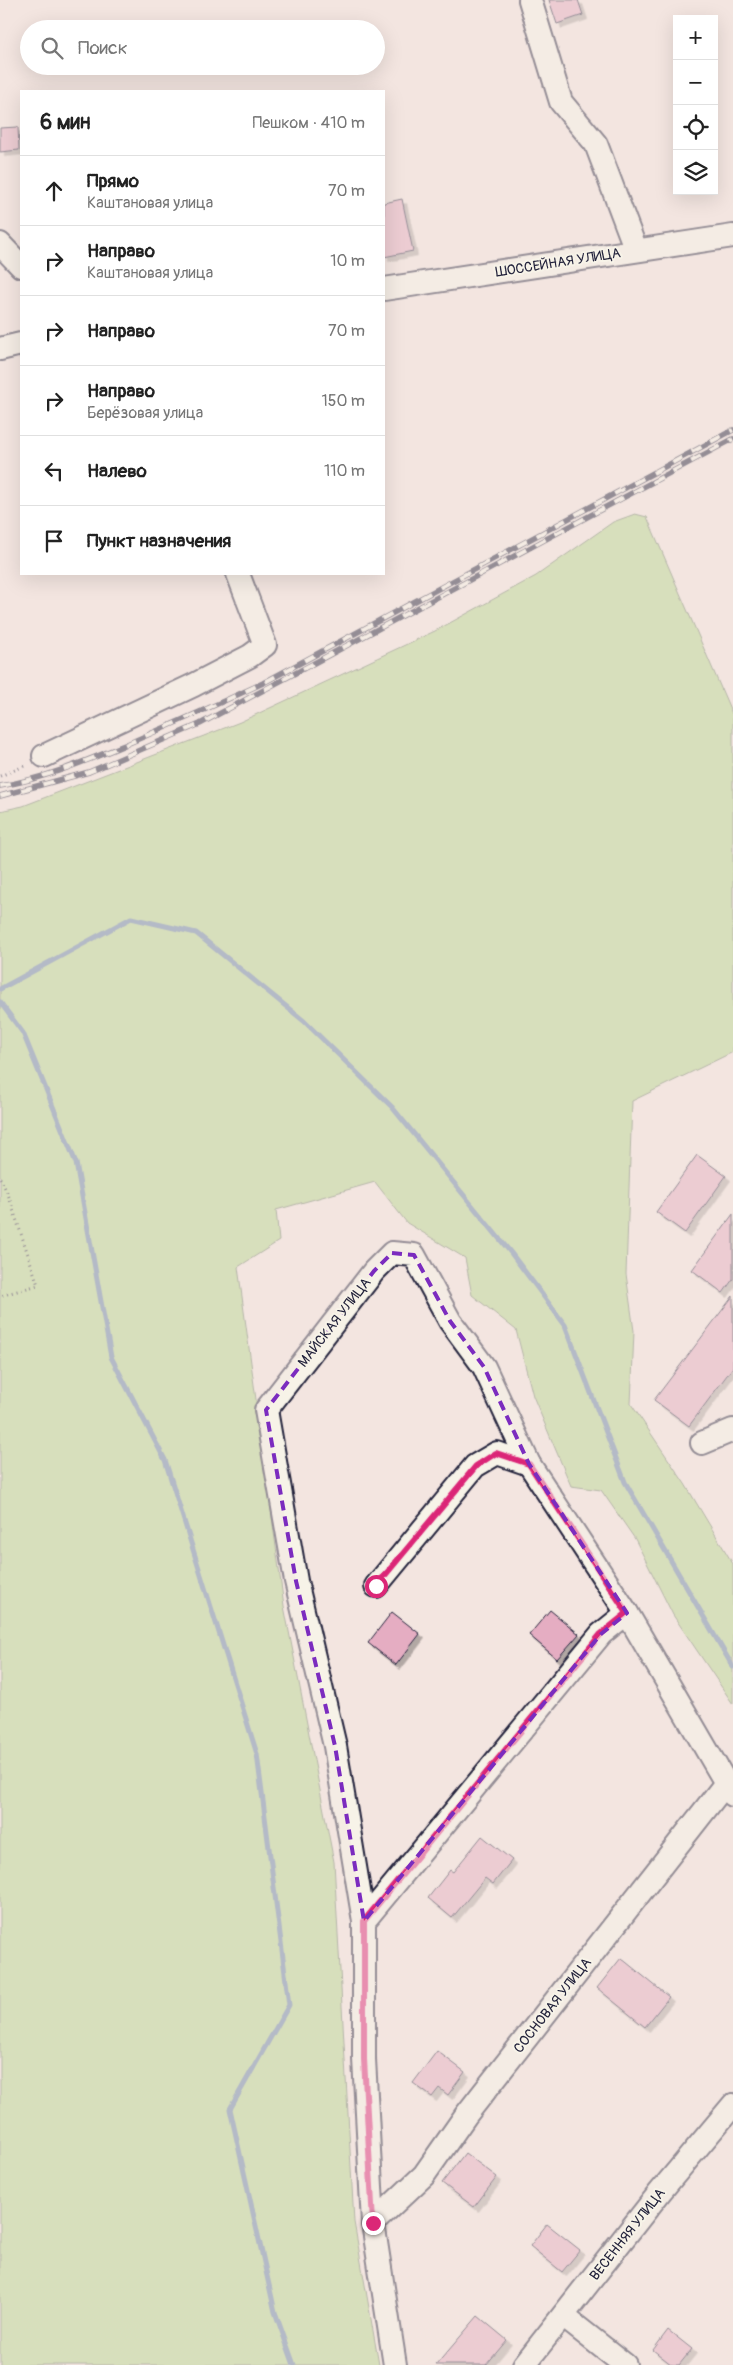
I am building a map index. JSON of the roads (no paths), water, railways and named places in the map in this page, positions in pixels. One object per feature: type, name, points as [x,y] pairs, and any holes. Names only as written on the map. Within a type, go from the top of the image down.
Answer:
[{"type":"street","points":[[530,0],[560,102],[596,144],[636,250]]},
{"type":"street","name":"ШОССЕЙНАЯ УЛИЦА","points":[[385,289],[733,236]]},
{"type":"street","points":[[0,244],[20,265]]},
{"type":"street","points":[[0,349],[20,344]]},
{"type":"street","points":[[44,756],[194,685],[250,656],[265,645],[238,575]]},
{"type":"street","name":"МАЙСКАЯ УЛИЦА","points":[[364,1921],[336,1746],[296,1581],[266,1410],[374,1271],[392,1253],[414,1255],[450,1322],[484,1367],[529,1464]]},
{"type":"street","points":[[702,1443],[733,1430]]},
{"type":"street","points":[[376,1586],[476,1466],[496,1453],[529,1464],[627,1613],[729,1789]]},
{"type":"street","points":[[395,2365],[373,2223],[364,2059],[364,1921],[601,1634],[627,1613]]},
{"type":"street","name":"СОСНОВАЯ УЛИЦА","points":[[373,2223],[424,2175],[466,2115],[729,1789]]},
{"type":"street","name":"ВЕСЕННЯЯ УЛИЦА","points":[[524,2365],[660,2192],[733,2105]]},
{"type":"street","points":[[563,2316],[624,2365]]},
{"type":"waterway","points":[[0,989],[131,918],[196,933],[304,1021],[392,1107],[511,1253],[565,1325],[625,1482],[733,1667]]},
{"type":"waterway","points":[[0,1002],[23,1033],[76,1163],[111,1357],[165,1460],[257,1754],[289,2005],[230,2109],[275,2312],[294,2365]]},
{"type":"railway","points":[[0,786],[33,779],[80,763],[263,683],[733,430]]},
{"type":"railway","points":[[0,796],[89,772],[200,724],[733,439]]}]
